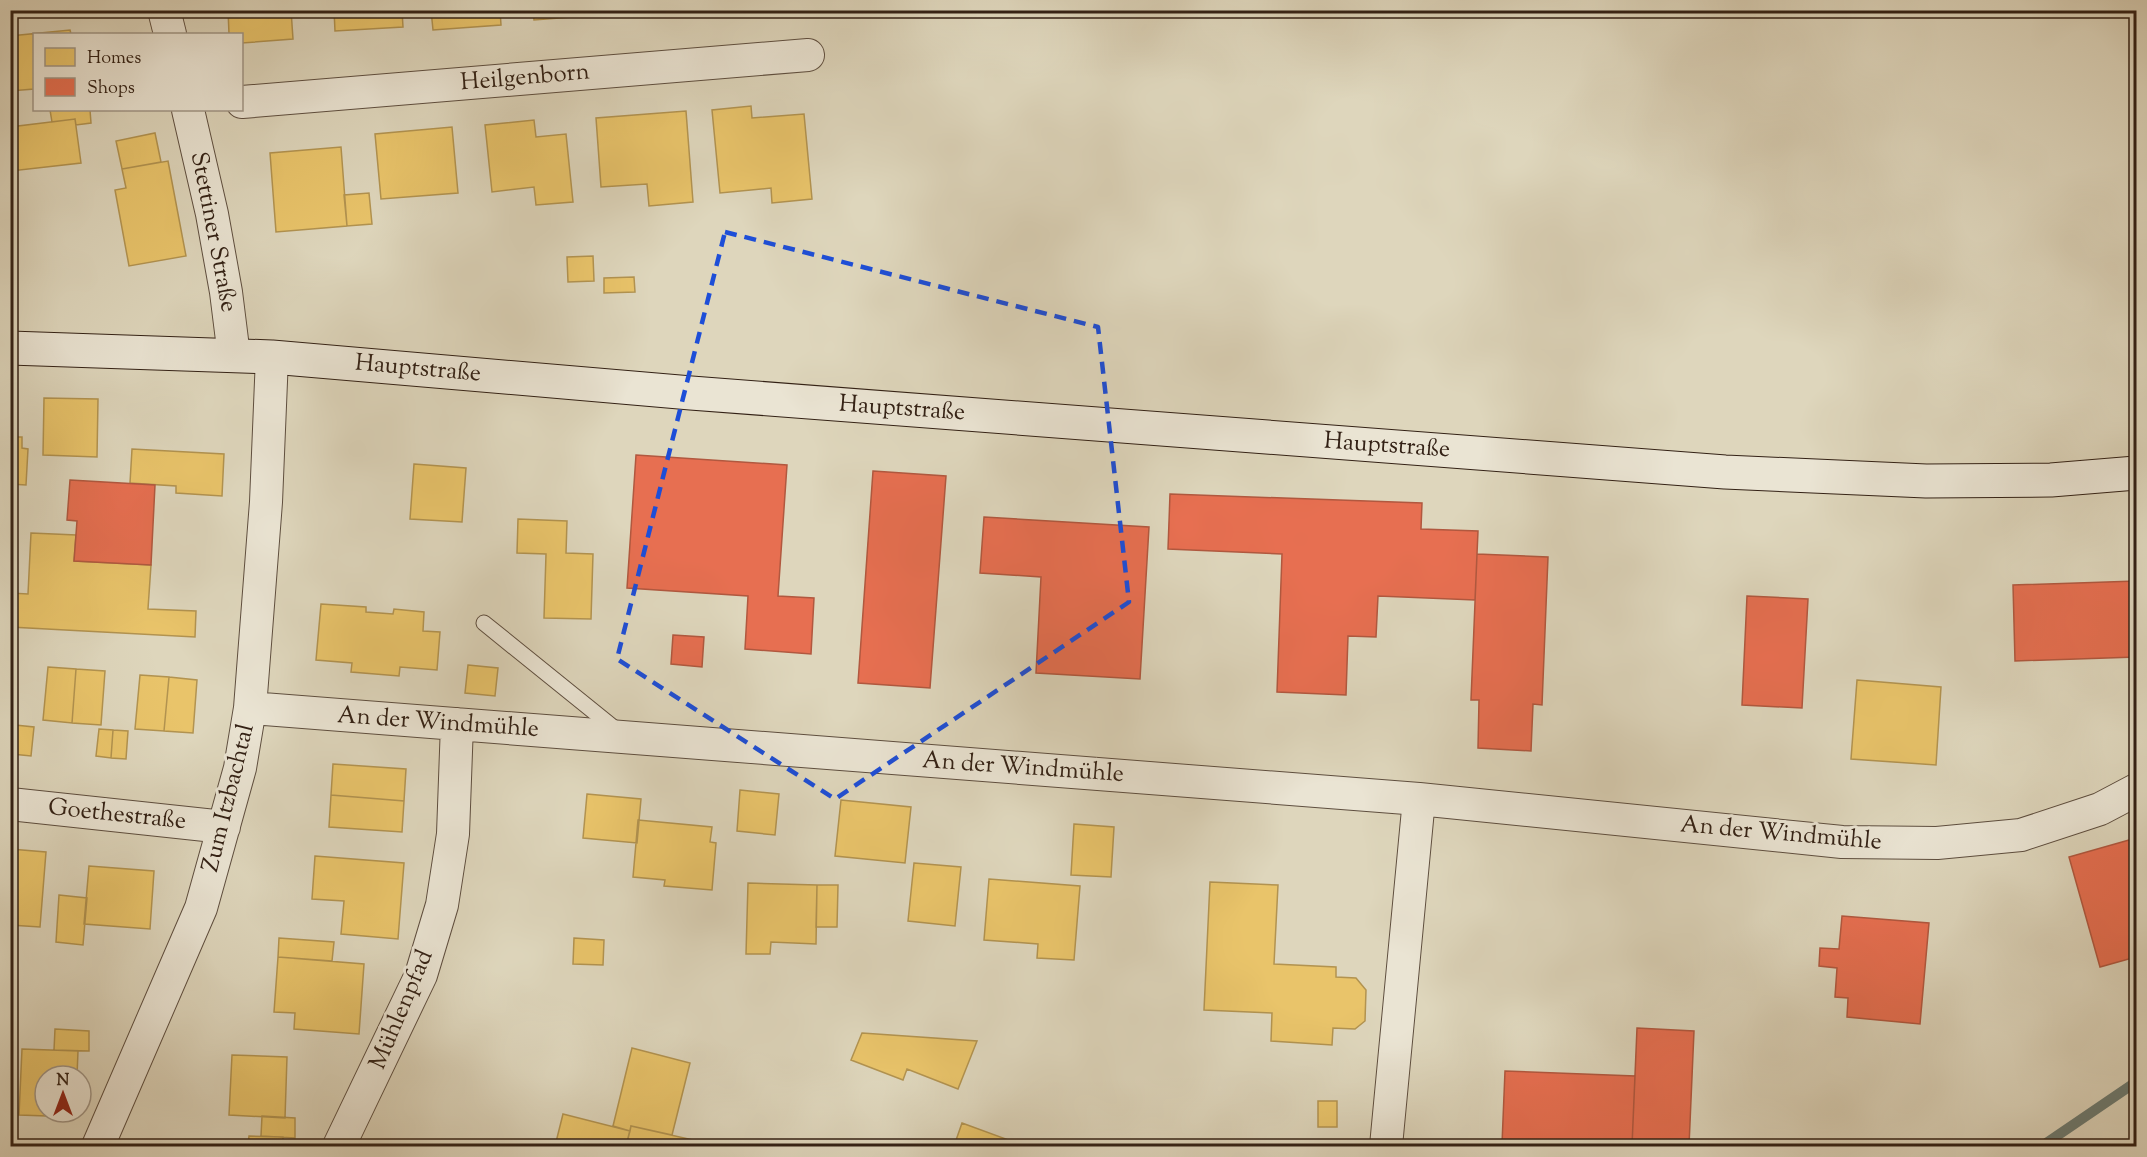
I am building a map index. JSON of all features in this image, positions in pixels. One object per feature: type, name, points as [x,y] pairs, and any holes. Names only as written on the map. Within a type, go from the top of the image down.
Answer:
[{"type":"main road","name":"Hauptstraße","points":[[10,348],[272,357],[691,393],[1725,472],[1926,480],[2051,480],[2136,473]]},
{"type":"street","points":[[164,10],[170,33]]},
{"type":"street","name":"Heilgenborn","points":[[243,102],[808,55]]},
{"type":"street","name":"Stettiner Straße","points":[[188,111],[212,214],[226,292],[234,356]]},
{"type":"street","name":"Zum Itzbachtal","points":[[98,1146],[201,908],[240,768],[250,708],[266,502],[272,357]]},
{"type":"street","name":"An der Windmühle","points":[[250,708],[1419,799],[1842,842],[1937,843],[2022,835],[2100,809],[2136,790]]},
{"type":"street","name":"Mühlenpfad","points":[[339,1146],[421,975],[442,905],[453,834],[457,724]]},
{"type":"street","points":[[1386,1146],[1419,799]]},
{"type":"street","name":"Goethestraße","points":[[10,804],[224,827]]},
{"type":"lane","points":[[484,623],[626,738]]},
{"type":"highlighted area","points":[[725,232],[1098,327],[1129,602],[835,799],[617,659]]},
{"type":"building: Homes","points":[[228,10],[291,10],[293,39],[243,43],[243,33],[229,33]]},
{"type":"building: Homes","points":[[334,10],[402,10],[403,27],[335,31]]},
{"type":"building: Homes","points":[[431,10],[500,10],[501,25],[433,30]]},
{"type":"building: Homes","points":[[533,10],[598,10],[598,15],[534,20]]},
{"type":"building: Homes","points":[[621,10],[691,10],[691,11],[621,15]]},
{"type":"building: Homes","points":[[70,30],[71,33],[40,33]]},
{"type":"building: Homes","points":[[33,34],[33,89],[10,91],[10,36]]},
{"type":"building: Homes","points":[[751,106],[752,118],[804,114],[812,199],[772,203],[771,188],[720,193],[712,110]]},
{"type":"building: Homes","points":[[50,111],[90,111],[91,123],[76,125],[75,119],[52,122]]},
{"type":"building: Homes","points":[[686,111],[693,202],[649,206],[647,184],[601,187],[596,118]]},
{"type":"building: Homes","points":[[75,119],[81,163],[11,171],[10,127]]},
{"type":"building: Homes","points":[[534,120],[536,137],[566,134],[573,202],[536,205],[534,187],[492,192],[485,125]]},
{"type":"building: Homes","points":[[452,127],[458,193],[381,199],[375,134]]},
{"type":"building: Homes","points":[[155,133],[161,162],[122,169],[116,141]]},
{"type":"building: Homes","points":[[341,147],[347,226],[276,232],[270,153]]},
{"type":"building: Homes","points":[[168,161],[186,256],[129,266],[115,190],[126,188],[122,169]]},
{"type":"building: Homes","points":[[369,193],[372,224],[347,226],[344,195]]},
{"type":"building: Homes","points":[[593,256],[594,281],[568,282],[567,257]]},
{"type":"building: Homes","points":[[634,277],[635,292],[604,293],[604,278]]},
{"type":"building: Homes","points":[[44,398],[98,399],[97,457],[43,455]]},
{"type":"building: Homes","points":[[10,437],[22,437],[22,448],[28,449],[26,485],[10,484]]},
{"type":"building: Homes","points":[[132,449],[224,454],[222,496],[176,493],[176,486],[130,483]]},
{"type":"building: Homes","points":[[414,464],[466,468],[462,522],[410,519]]},
{"type":"building: Homes","points":[[518,519],[567,521],[566,553],[593,554],[591,619],[544,618],[546,554],[517,553]]},
{"type":"building: Homes","points":[[31,533],[76,535],[74,561],[151,565],[148,609],[196,611],[195,637],[10,627],[10,593],[28,594]]},
{"type":"building: Homes","points":[[321,604],[366,607],[366,612],[393,614],[394,609],[424,612],[423,631],[440,632],[437,670],[400,667],[399,676],[351,672],[352,663],[316,660]]},
{"type":"building: Homes","points":[[468,665],[498,668],[495,696],[465,693]]},
{"type":"building: Homes","points":[[48,667],[76,669],[72,723],[43,720]]},
{"type":"building: Homes","points":[[76,669],[105,671],[101,725],[72,723]]},
{"type":"building: Homes","points":[[140,675],[169,677],[164,731],[135,729]]},
{"type":"building: Homes","points":[[169,677],[197,680],[193,733],[164,731]]},
{"type":"building: Homes","points":[[1857,680],[1941,687],[1936,765],[1851,759]]},
{"type":"building: Homes","points":[[15,725],[34,727],[31,756],[12,754]]},
{"type":"building: Homes","points":[[99,729],[113,730],[111,758],[96,756]]},
{"type":"building: Homes","points":[[113,730],[128,731],[126,759],[111,758]]},
{"type":"building: Homes","points":[[333,764],[406,769],[404,801],[331,795]]},
{"type":"building: Homes","points":[[740,790],[779,794],[775,835],[737,831]]},
{"type":"building: Homes","points":[[587,794],[641,799],[637,843],[583,838]]},
{"type":"building: Homes","points":[[331,795],[404,801],[402,832],[329,827]]},
{"type":"building: Homes","points":[[841,800],[911,807],[905,863],[835,856]]},
{"type":"building: Homes","points":[[638,820],[712,827],[710,842],[716,843],[712,890],[664,886],[665,880],[633,877]]},
{"type":"building: Homes","points":[[1074,824],[1114,827],[1111,877],[1071,875]]},
{"type":"building: Homes","points":[[10,849],[46,852],[40,927],[10,925]]},
{"type":"building: Homes","points":[[315,856],[404,863],[398,939],[341,934],[344,901],[312,899]]},
{"type":"building: Homes","points":[[914,863],[961,867],[955,926],[908,921]]},
{"type":"building: Homes","points":[[89,866],[154,871],[150,929],[84,924]]},
{"type":"building: Homes","points":[[989,879],[1080,886],[1074,960],[1037,958],[1038,944],[984,940]]},
{"type":"building: Homes","points":[[1210,882],[1278,885],[1274,964],[1336,967],[1336,977],[1356,978],[1366,990],[1365,1021],[1355,1029],[1333,1028],[1332,1045],[1271,1041],[1272,1013],[1204,1010]]},
{"type":"building: Homes","points":[[748,883],[817,885],[816,944],[771,942],[770,954],[746,954]]},
{"type":"building: Homes","points":[[817,885],[838,885],[837,927],[816,927]]},
{"type":"building: Homes","points":[[59,895],[87,898],[83,945],[56,942]]},
{"type":"building: Homes","points":[[279,938],[334,942],[332,961],[278,957]]},
{"type":"building: Homes","points":[[574,938],[604,940],[603,965],[573,964]]},
{"type":"building: Homes","points":[[278,957],[364,964],[359,1034],[294,1029],[295,1013],[274,1012]]},
{"type":"building: Homes","points":[[55,1029],[89,1031],[89,1051],[54,1050]]},
{"type":"building: Homes","points":[[862,1033],[977,1041],[958,1089],[907,1069],[903,1080],[851,1060]]},
{"type":"building: Homes","points":[[632,1048],[690,1063],[672,1135],[631,1126],[630,1131],[613,1126]]},
{"type":"building: Homes","points":[[22,1049],[78,1051],[77,1064],[33,1064],[33,1116],[19,1115]]},
{"type":"building: Homes","points":[[232,1055],[287,1057],[285,1118],[229,1115]]},
{"type":"building: Homes","points":[[1318,1101],[1337,1101],[1337,1127],[1318,1127]]},
{"type":"building: Homes","points":[[563,1114],[630,1131],[626,1146],[555,1146]]},
{"type":"building: Homes","points":[[262,1116],[295,1118],[295,1138],[261,1136]]},
{"type":"building: Homes","points":[[962,1123],[1025,1146],[954,1146]]},
{"type":"building: Homes","points":[[631,1126],[702,1142],[701,1146],[626,1146]]},
{"type":"building: Homes","points":[[249,1136],[283,1137],[283,1146],[248,1146]]},
{"type":"building: Homes","points":[[840,1140],[860,1146],[838,1146]]},
{"type":"building: Homes","points":[[702,1142],[719,1146],[701,1146]]},
{"type":"building: Shops","points":[[636,455],[787,465],[778,596],[814,598],[811,654],[745,649],[748,596],[627,588]]},
{"type":"building: Shops","points":[[873,471],[946,476],[930,688],[858,683]]},
{"type":"building: Shops","points":[[70,480],[155,485],[151,565],[74,561],[77,521],[67,520]]},
{"type":"building: Shops","points":[[1170,494],[1422,503],[1421,529],[1478,531],[1475,600],[1378,596],[1376,637],[1348,636],[1346,695],[1277,692],[1282,554],[1168,549]]},
{"type":"building: Shops","points":[[984,517],[1149,527],[1140,679],[1036,673],[1041,577],[980,573]]},
{"type":"building: Shops","points":[[1477,554],[1548,557],[1542,705],[1533,704],[1531,751],[1478,748],[1479,700],[1471,700]]},
{"type":"building: Shops","points":[[2136,581],[2136,657],[2015,661],[2013,585]]},
{"type":"building: Shops","points":[[1747,596],[1808,599],[1802,708],[1742,705]]},
{"type":"building: Shops","points":[[673,635],[704,637],[702,667],[671,664]]},
{"type":"building: Shops","points":[[2136,838],[2136,957],[2100,967],[2069,857]]},
{"type":"building: Shops","points":[[1842,916],[1929,923],[1920,1024],[1847,1017],[1848,998],[1835,997],[1837,968],[1819,966],[1820,948],[1839,949]]},
{"type":"building: Shops","points":[[1637,1028],[1694,1031],[1689,1146],[1632,1146]]},
{"type":"building: Shops","points":[[1505,1071],[1635,1076],[1632,1146],[1502,1144]]},
{"type":"waterway","points":[[2042,1146],[2136,1082]]}]
